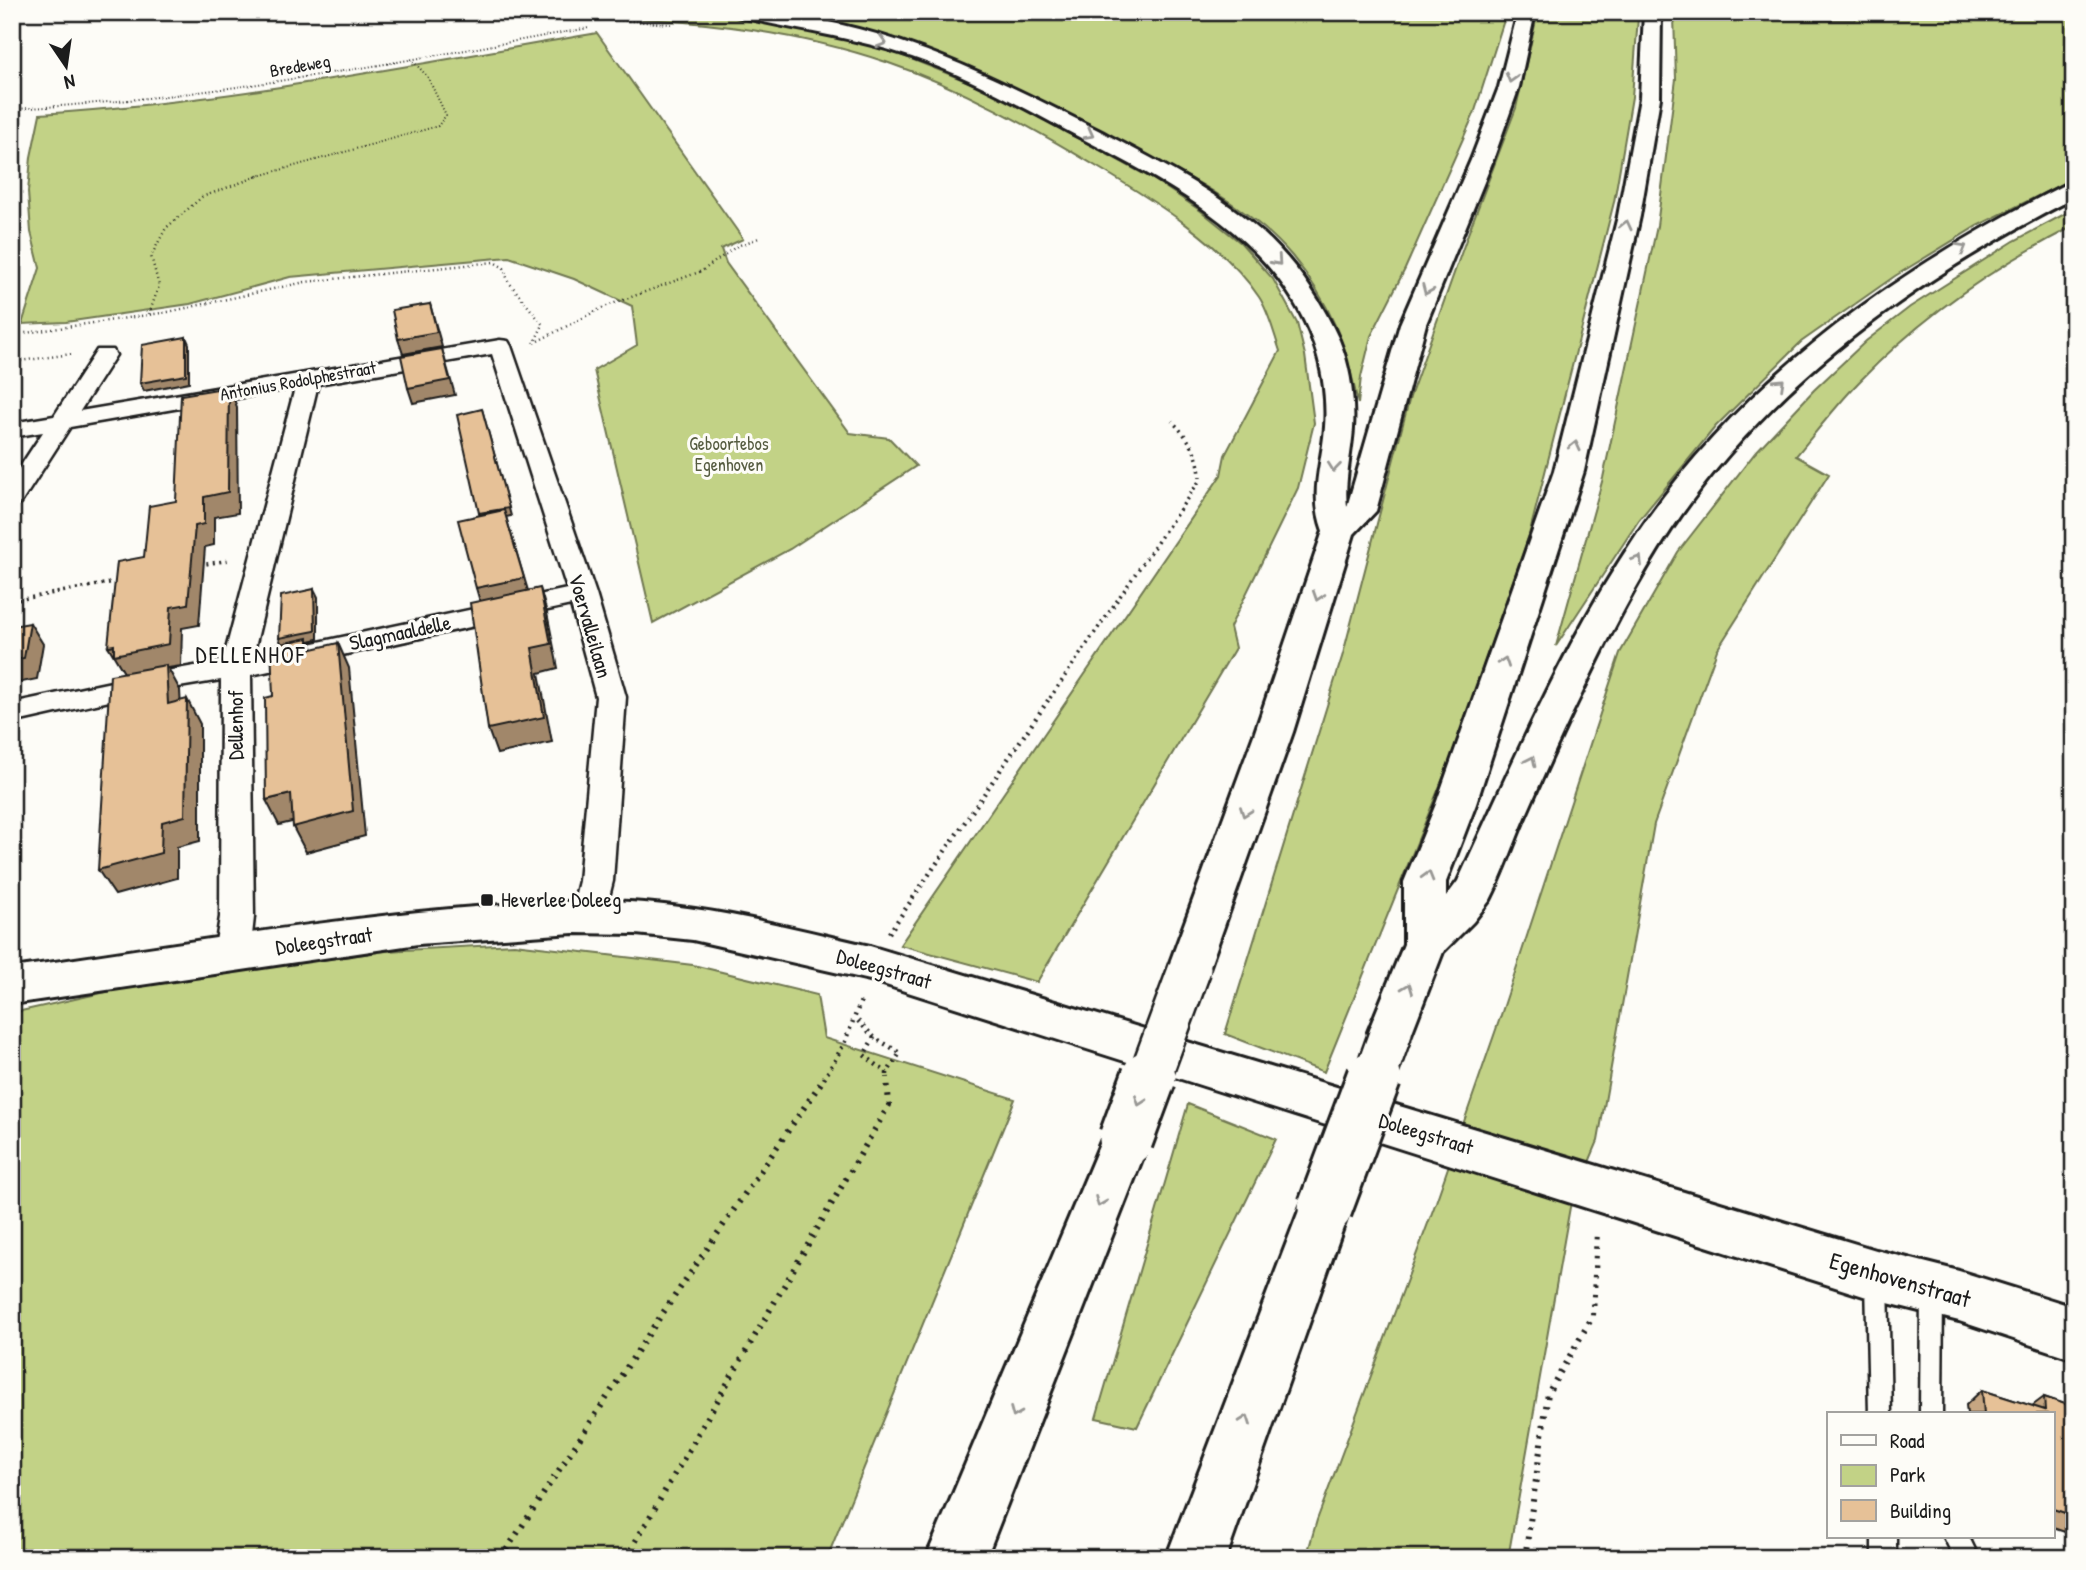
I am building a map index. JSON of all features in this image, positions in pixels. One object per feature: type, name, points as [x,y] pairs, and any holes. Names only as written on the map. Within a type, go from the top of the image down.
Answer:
[{"type":"main road","points":[[743,12],[856,34],[965,71],[1153,168],[1228,214],[1253,236],[1297,286],[1310,305],[1328,345],[1339,425],[1331,505],[1339,531]]},
{"type":"main road","points":[[956,1558],[1126,1139],[1274,732],[1339,531],[1361,511],[1413,324],[1504,99],[1527,12]]},
{"type":"main road","points":[[1196,1558],[1425,944],[1425,881],[1456,804],[1569,471],[1631,203],[1650,98],[1653,12]]},
{"type":"main road","points":[[1425,944],[1474,891],[1518,789],[1565,691],[1628,576],[1667,512],[1731,433],[1812,353],[1881,299],[1971,243],[2074,188]]},
{"type":"main road","name":"Doleegstraat","points":[[12,986],[418,928],[587,917],[699,924],[870,963],[1727,1228]]},
{"type":"main road","name":"Egenhovenstraat","points":[[1727,1228],[2074,1333]]},
{"type":"street","name":"Antonius Rodolphestraat","points":[[12,430],[308,379],[502,351]]},
{"type":"street","name":"Voervalleilaan","points":[[502,351],[582,594],[611,697],[597,869],[587,917]]},
{"type":"street","points":[[12,498],[61,422],[70,413],[105,355]]},
{"type":"street","name":"Dellenhof","points":[[232,954],[237,917],[236,667],[308,379]]},
{"type":"street","name":"Slagmaaldelle","points":[[12,713],[582,594]]},
{"type":"lane","points":[[1877,1275],[1880,1412]]},
{"type":"lane","points":[[1931,1412],[1932,1290]]},
{"type":"lane","points":[[1884,1538],[1884,1558]]},
{"type":"lane","points":[[1957,1538],[1967,1558]]},
{"type":"path","points":[[387,12],[604,19],[671,24]]},
{"type":"path","name":"Bredeweg","points":[[12,109],[82,105],[262,85],[589,28]]},
{"type":"path","points":[[149,314],[159,286],[151,256],[166,228],[202,197],[250,178],[438,126],[446,115],[426,76],[411,60]]},
{"type":"path","points":[[12,151],[18,109]]},
{"type":"path","points":[[502,351],[534,343],[604,307],[702,271],[737,246],[759,238]]},
{"type":"path","points":[[12,335],[149,314],[305,282],[494,262],[504,268],[509,281],[542,325],[534,343]]},
{"type":"path","points":[[12,264],[15,284],[12,292]]},
{"type":"path","points":[[12,362],[108,349],[105,355]]},
{"type":"path","points":[[501,1558],[578,1437],[820,1083],[858,1021],[870,963],[973,804],[1140,569],[1199,480],[1201,464],[1198,453],[1191,439],[1172,421]]},
{"type":"path","points":[[193,567],[265,553]]},
{"type":"path","points":[[12,601],[127,580]]},
{"type":"path","points":[[626,1558],[889,1105],[887,1073],[900,1053],[874,1037],[858,1021]]},
{"type":"path","points":[[874,1037],[864,1055],[887,1073]]},
{"type":"path","points":[[1525,1558],[1548,1393],[1594,1316],[1599,1188]]},
{"type":"green space","points":[[387,12],[702,12],[772,22],[896,53],[989,90],[1153,179],[1201,211],[1241,243],[1273,279],[1297,323],[1305,355],[1314,423],[1298,488],[1230,627],[1235,648],[1037,982],[900,945],[1221,475],[1225,455],[1280,351],[1259,297],[1227,259],[1207,241],[1142,194],[996,109],[886,62],[765,32],[703,24],[576,16]]},
{"type":"green space","points":[[762,12],[1272,12],[1505,17],[1474,114],[1405,269],[1371,336],[1361,377],[1358,404],[1335,326],[1306,273],[1271,234],[1223,197],[1169,166],[950,60],[868,33]]},
{"type":"green space","points":[[1860,12],[2074,12],[2074,178],[1977,226],[1895,276],[1801,342],[1716,426],[1639,520],[1556,646],[1603,478],[1657,226],[1676,79],[1674,17],[1855,20]]},
{"type":"green space","points":[[1537,16],[1638,17],[1632,97],[1614,202],[1529,535],[1450,761],[1324,1072],[1225,1034],[1343,654],[1410,397],[1516,108]]},
{"type":"green space","name":"Geboortebos Egenhoven","points":[[597,33],[743,239],[721,249],[726,263],[850,433],[889,438],[916,466],[790,549],[653,623],[594,370],[637,345],[632,306],[574,279],[509,257],[290,277],[190,304],[66,322],[22,324],[40,268],[31,232],[28,192],[31,157],[40,114],[250,92]]},
{"type":"green space","points":[[2074,209],[2074,226],[1987,276],[1906,337],[1850,392],[1796,456],[1829,474],[1717,650],[1654,824],[1598,1141],[1570,1207],[1508,1558],[1306,1558],[1317,1520],[1436,1202],[1500,1018],[1620,653],[1678,552],[1755,453],[1814,390],[1866,341],[1910,307],[2014,241]]},
{"type":"green space","points":[[514,944],[693,965],[817,995],[824,1038],[1015,1099],[827,1558],[12,1558],[12,1013],[133,986],[386,951]]},
{"type":"green space","points":[[1188,1104],[1276,1139],[1137,1427],[1096,1418]]},
{"type":"building","points":[[430,304],[437,332],[398,339],[392,310]]},
{"type":"building","points":[[186,337],[186,375],[140,383],[142,345]]},
{"type":"building","points":[[442,349],[450,380],[408,388],[401,356]]},
{"type":"building","points":[[229,387],[228,492],[204,497],[204,524],[195,526],[188,604],[171,607],[169,644],[114,655],[114,645],[108,646],[117,562],[144,557],[149,506],[176,501],[181,395]]},
{"type":"building","points":[[482,409],[509,508],[479,513],[457,415]]},
{"type":"building","points":[[504,510],[524,578],[476,588],[458,520]]},
{"type":"building","points":[[540,588],[551,644],[532,648],[544,717],[488,729],[470,603]]},
{"type":"building","points":[[314,589],[315,631],[279,638],[281,596]]},
{"type":"building","points":[[30,623],[24,658],[12,660],[12,626]]},
{"type":"building","points":[[308,638],[308,650],[338,643],[353,811],[293,827],[291,794],[266,800],[265,698],[273,696],[271,646]]},
{"type":"building","points":[[166,665],[168,704],[187,699],[185,816],[162,822],[161,853],[98,870],[110,675]]},
{"type":"building","points":[[1982,1390],[2045,1410],[2044,1397],[2074,1407],[2074,1516],[2054,1509],[2054,1412],[1984,1412]]},
{"type":"place","name":"Heverlee Doleeg","points":[[487,900]]},
{"type":"district","name":"DELLENHOF","points":[[251,655]]}]
